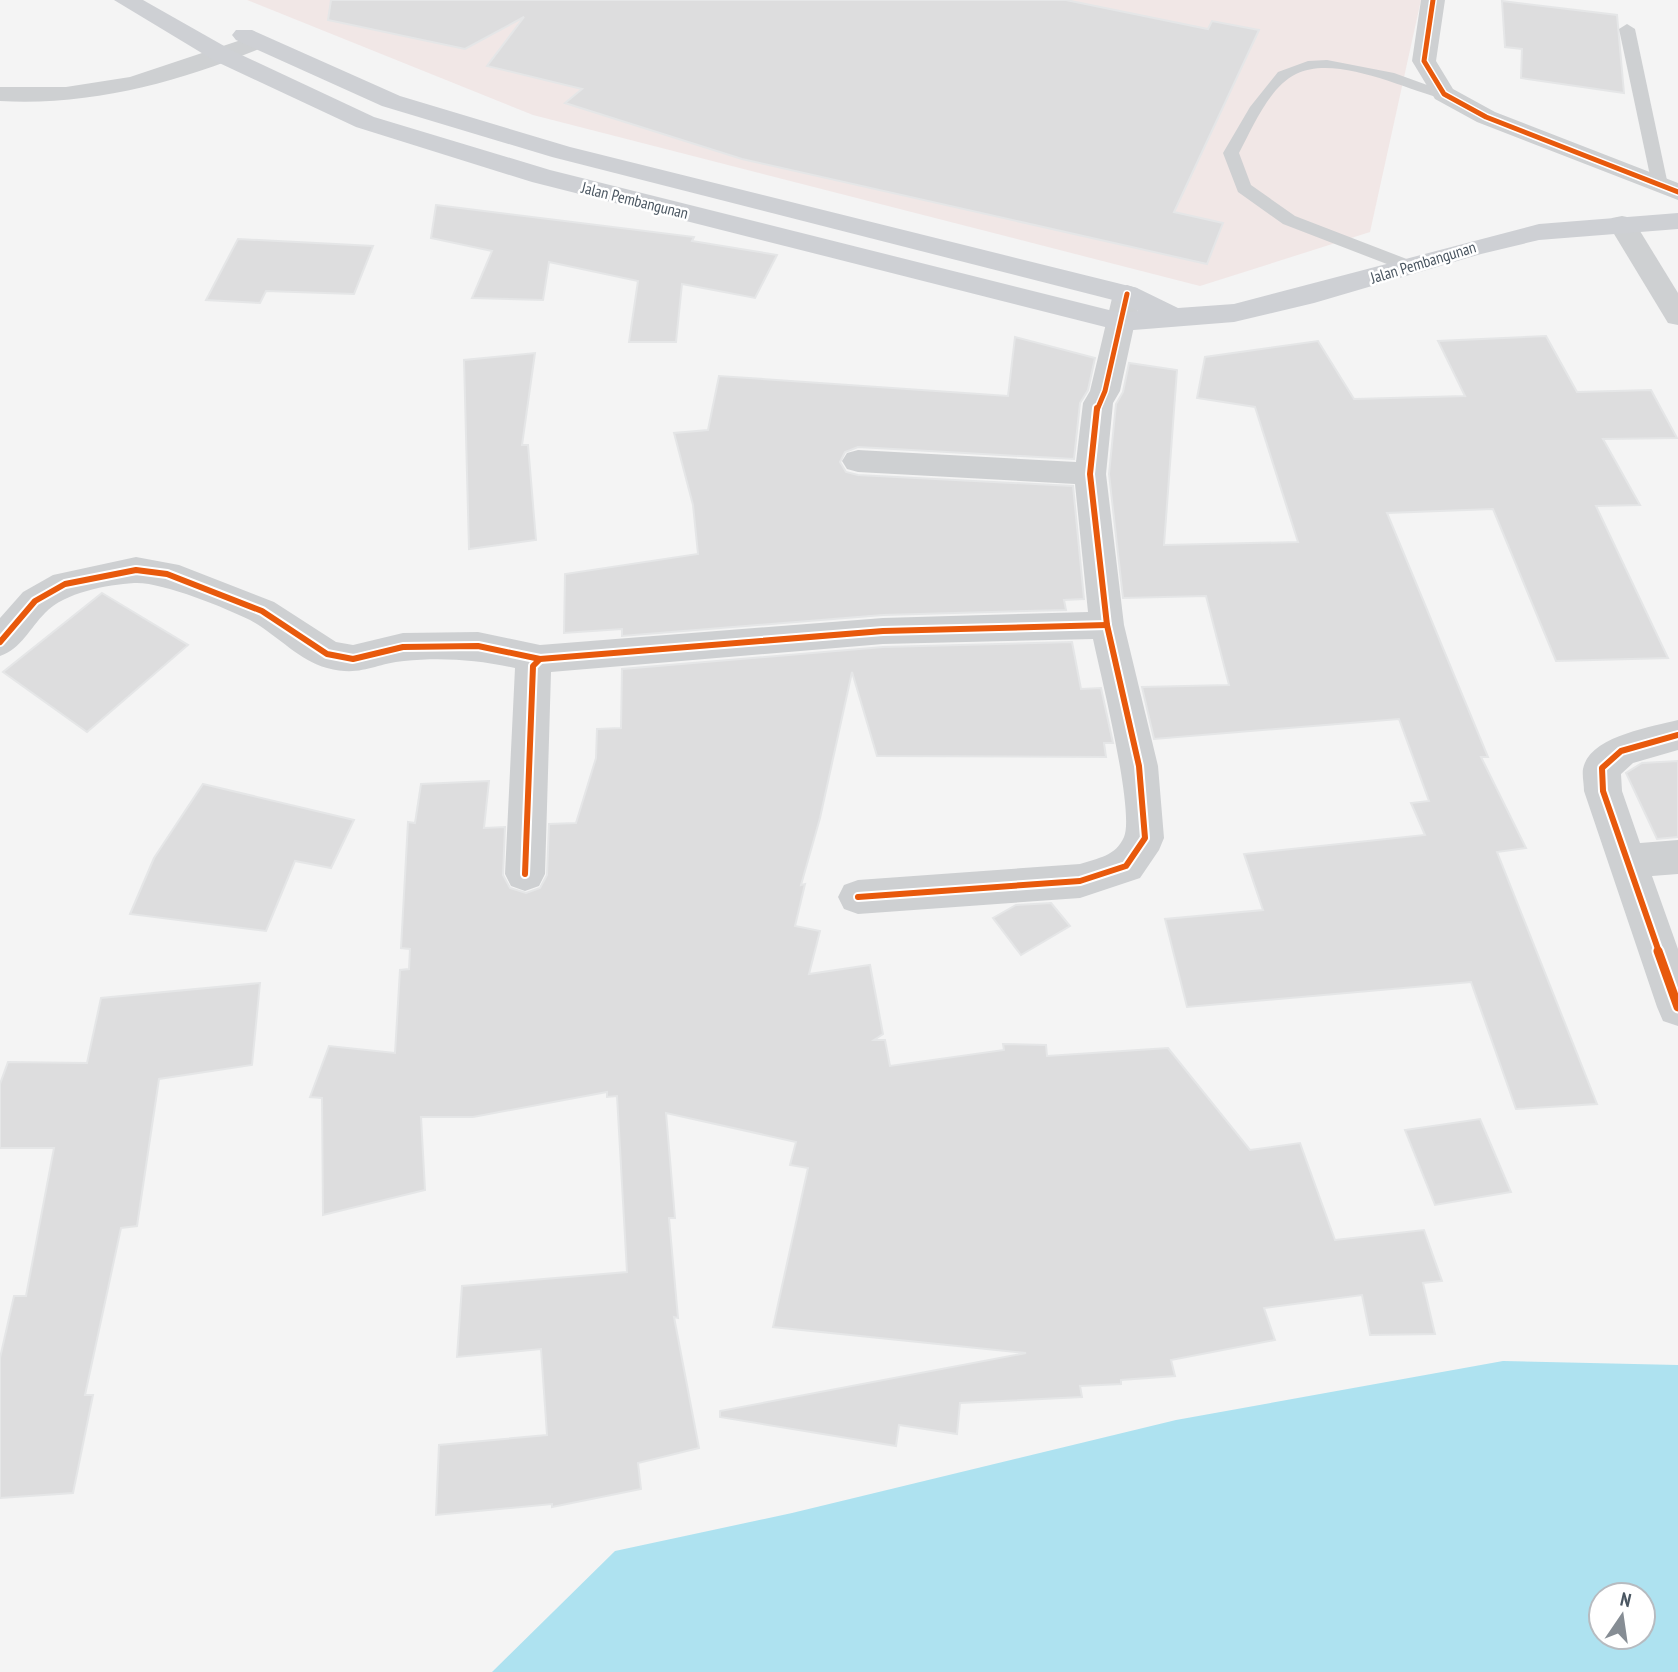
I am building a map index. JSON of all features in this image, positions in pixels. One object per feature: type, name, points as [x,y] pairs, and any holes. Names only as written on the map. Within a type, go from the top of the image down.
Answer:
[{"type":"main road","name":"Jalan Pembangunan","points":[[126,0],[224,56],[365,122],[541,176],[1124,308],[1170,316],[1234,313],[1411,267],[1474,247],[1539,232],[1622,223],[1678,221]]},
{"type":"main road","name":"Jalan Pembangunan","points":[[222,24],[256,42],[391,101],[561,152],[1124,308]]},
{"type":"street","points":[[1433,0],[1424,61],[1444,94],[1486,117],[1669,188]]},
{"type":"street","points":[[0,94],[65,96],[178,72],[256,42]]},
{"type":"street","points":[[1622,223],[1678,316]]},
{"type":"street","points":[[858,897],[1080,881],[1126,866],[1145,838],[1139,766],[1107,625],[1090,474],[1098,403],[1105,391],[1124,308]]},
{"type":"street","points":[[858,461],[1090,474]]},
{"type":"street","points":[[0,642],[35,601],[65,584],[136,570],[167,574],[262,611],[327,654],[353,659],[404,647],[478,646],[540,659],[883,631],[1107,625]]},
{"type":"street","points":[[526,874],[533,666],[540,659]]},
{"type":"street","points":[[1678,735],[1621,751],[1602,768],[1603,791],[1678,1007]]},
{"type":"street","points":[[1628,861],[1678,858]]},
{"type":"lane","points":[[1627,29],[1669,188]]},
{"type":"lane","points":[[1411,267],[1332,234],[1289,220],[1244,188],[1231,153],[1247,121],[1288,71],[1314,64],[1366,70],[1444,94]]},
{"type":"shaded area","points":[[247,0],[1421,0],[1370,232],[1200,286],[533,115]]},
{"type":"water","points":[[1503,1361],[1678,1365],[1678,1672],[492,1672],[615,1551],[792,1513],[1176,1420]]},
{"type":"building","points":[[331,0],[1066,0],[1208,29],[1212,21],[1259,30],[1174,212],[1223,223],[1207,264],[742,159],[565,103],[582,89],[487,66],[524,17],[465,49],[328,20]]},
{"type":"building","points":[[1502,1],[1617,15],[1624,93],[1521,78],[1522,49],[1505,47]]},
{"type":"building","points":[[436,205],[694,237],[692,241],[777,255],[755,298],[682,284],[676,342],[629,342],[638,281],[549,262],[543,300],[472,298],[492,251],[431,238]]},
{"type":"building","points":[[238,239],[373,246],[354,294],[266,291],[260,303],[206,300]]},
{"type":"building","points":[[1546,336],[1577,392],[1651,390],[1677,438],[1603,439],[1640,505],[1596,506],[1668,658],[1556,661],[1493,509],[1387,513],[1488,757],[1481,757],[1526,848],[1497,852],[1597,1104],[1516,1109],[1471,982],[1187,1007],[1165,919],[1263,910],[1244,854],[1425,835],[1411,803],[1429,801],[1399,719],[1154,739],[1142,687],[1229,685],[1206,596],[1123,598],[1109,474],[1116,404],[1123,392],[1129,363],[1177,370],[1164,545],[1298,542],[1255,407],[1197,398],[1205,357],[1318,341],[1354,399],[1465,396],[1438,341]]},
{"type":"building","points":[[1015,337],[1095,358],[1088,390],[1080,403],[1074,459],[858,447],[845,452],[840,462],[846,472],[858,475],[1073,486],[1084,599],[1064,600],[1066,610],[883,615],[622,636],[622,629],[564,633],[565,574],[698,554],[693,505],[674,433],[708,430],[719,376],[1008,396]]},
{"type":"building","points":[[535,353],[522,445],[528,445],[536,540],[469,549],[464,360]]},
{"type":"building","points":[[102,593],[188,645],[87,732],[3,672]]},
{"type":"building","points":[[1072,642],[1081,689],[1101,688],[1113,743],[1104,743],[1106,757],[877,756],[852,672],[820,818],[801,885],[805,884],[795,926],[820,931],[809,974],[870,965],[883,1034],[874,1040],[885,1040],[890,1066],[1004,1050],[1003,1044],[1046,1045],[1047,1056],[1168,1048],[1250,1150],[1300,1143],[1335,1240],[1424,1230],[1442,1281],[1423,1283],[1435,1334],[1370,1335],[1362,1295],[1264,1308],[1275,1340],[1171,1360],[1175,1376],[1121,1380],[1121,1384],[1080,1386],[1082,1397],[960,1403],[957,1434],[899,1425],[896,1446],[720,1417],[720,1411],[1026,1353],[773,1327],[808,1168],[790,1165],[796,1142],[666,1113],[675,1218],[669,1218],[678,1318],[674,1317],[699,1448],[638,1463],[641,1489],[552,1507],[552,1504],[436,1515],[439,1445],[547,1435],[541,1349],[457,1357],[462,1286],[627,1272],[617,1096],[607,1097],[607,1092],[473,1117],[421,1117],[425,1190],[323,1215],[322,1098],[310,1097],[329,1046],[395,1053],[400,970],[409,969],[410,949],[401,948],[408,822],[415,823],[421,784],[489,781],[484,828],[505,827],[503,875],[510,888],[526,893],[540,888],[547,875],[549,824],[576,823],[596,758],[597,729],[621,728],[622,669],[883,647]]},
{"type":"building","points":[[1678,761],[1678,837],[1657,839],[1626,773],[1642,763]]},
{"type":"building","points":[[203,784],[354,820],[331,868],[295,861],[266,931],[130,914],[154,858]]},
{"type":"building","points":[[1051,903],[1070,926],[1021,955],[993,918],[1016,905]]},
{"type":"building","points":[[260,983],[252,1065],[159,1079],[137,1226],[121,1228],[85,1395],[93,1395],[73,1493],[0,1498],[0,1358],[14,1296],[26,1296],[54,1148],[0,1148],[0,1084],[8,1062],[87,1063],[101,998]]},
{"type":"building","points":[[1480,1119],[1511,1192],[1435,1205],[1405,1130]]},
{"type":"cycle path","points":[[1433,0],[1424,61],[1444,94],[1486,117],[1678,192]]},
{"type":"cycle path","points":[[858,897],[1080,881],[1126,866],[1145,838],[1139,766],[1107,625],[1090,474],[1098,403],[1105,391],[1127,294]]},
{"type":"cycle path","points":[[0,642],[35,601],[65,584],[136,570],[167,574],[262,611],[327,654],[353,659],[403,647],[478,646],[540,659]]},
{"type":"cycle path","points":[[525,874],[533,666],[540,659],[883,631],[1107,625]]},
{"type":"cycle path","points":[[1678,735],[1621,751],[1602,768],[1603,791],[1678,1007]]}]
